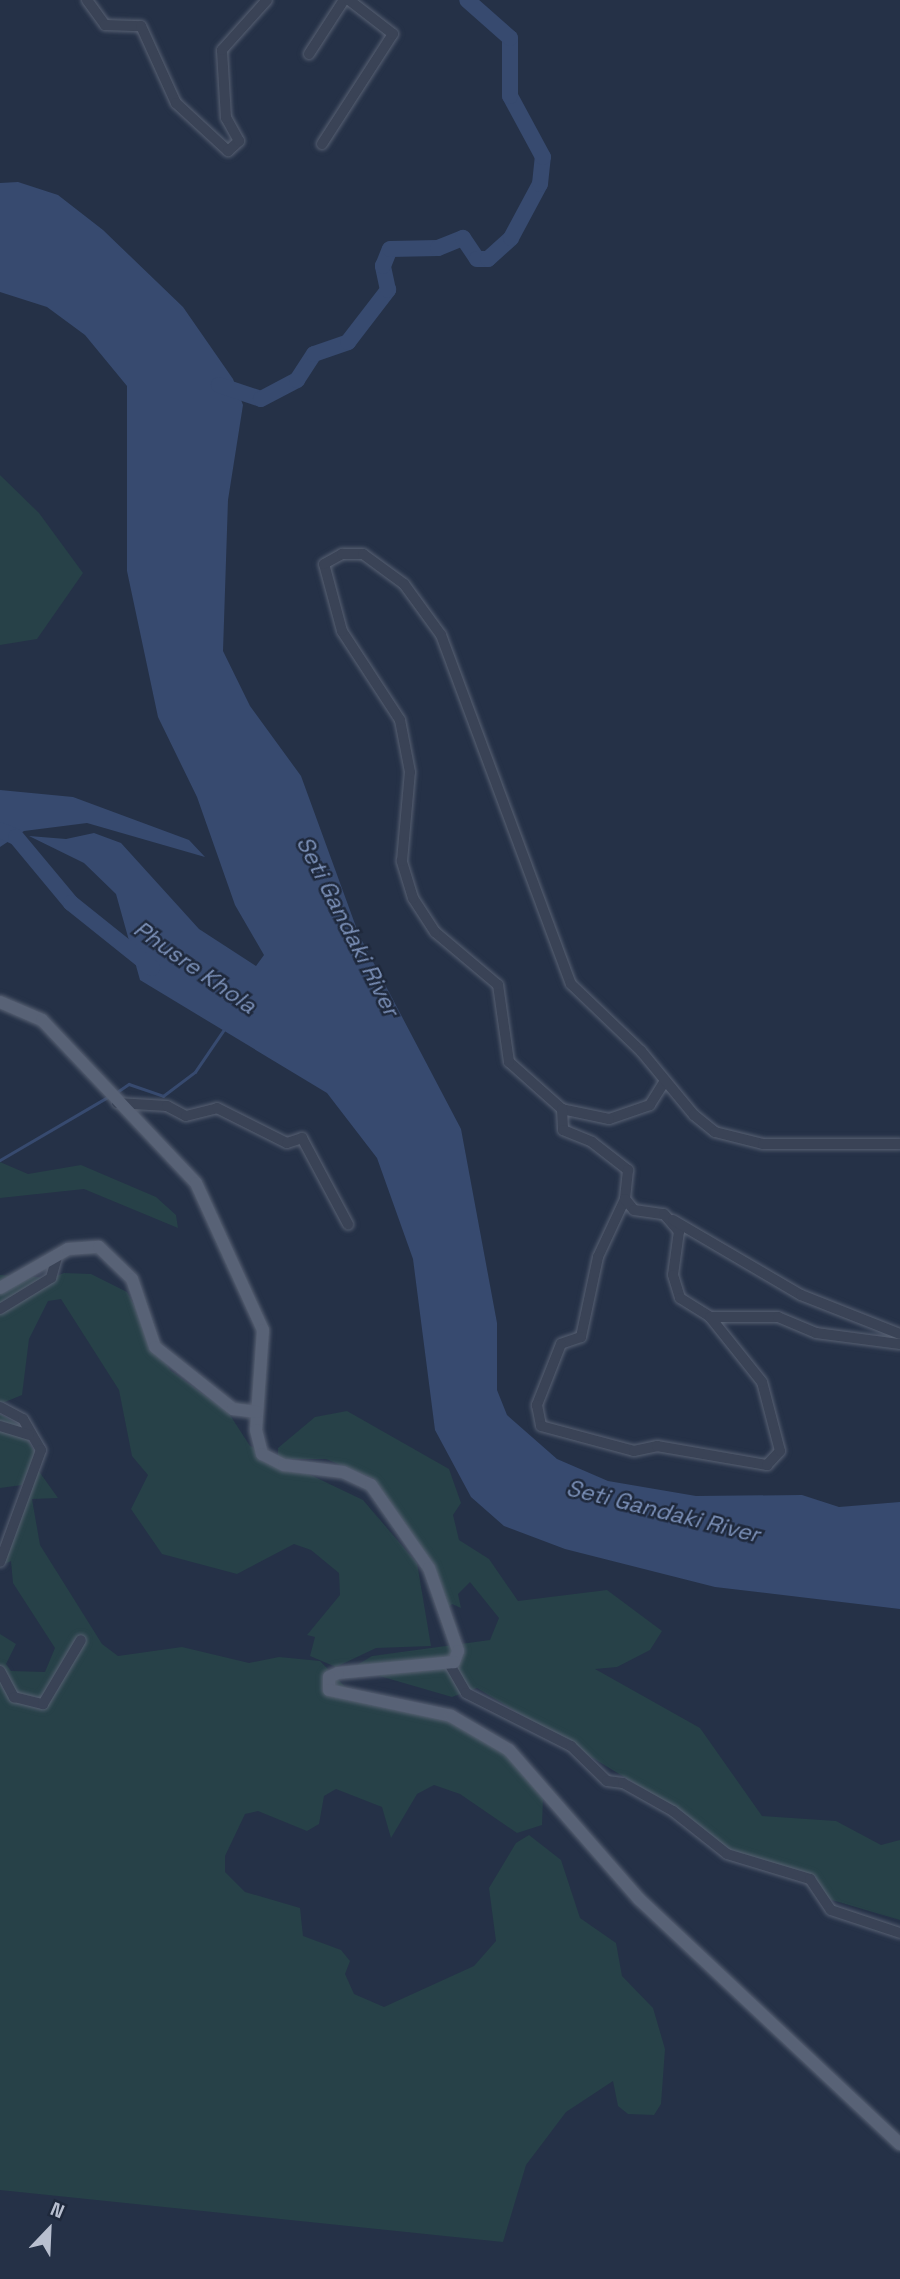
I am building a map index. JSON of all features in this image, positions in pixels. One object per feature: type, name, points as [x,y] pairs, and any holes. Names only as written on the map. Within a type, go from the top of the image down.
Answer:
[{"type":"main road","points":[[0,1002],[43,1020],[116,1103],[190,1173],[260,1317],[257,1412],[259,1447],[268,1459],[353,1475],[377,1492],[436,1582],[458,1651],[450,1665],[338,1673],[328,1687],[342,1696],[451,1716],[509,1750],[582,1841],[647,1907],[900,2144]]},
{"type":"main road","points":[[0,1288],[57,1257],[82,1247],[117,1258],[132,1279],[155,1347],[204,1390],[233,1409],[257,1412]]},
{"type":"street","points":[[87,0],[105,25],[141,26],[176,103],[228,151],[239,141],[226,118],[222,50],[267,0]]},
{"type":"street","points":[[309,54],[347,0],[393,33],[322,144]]},
{"type":"street","points":[[663,1084],[650,1105],[609,1119],[562,1109],[509,1062],[498,985],[435,932],[413,898],[402,861],[410,772],[400,720],[342,631],[324,564],[342,554],[363,554],[404,584],[441,635],[571,984],[641,1051],[663,1084],[715,1132],[735,1138],[900,1144]]},
{"type":"street","points":[[116,1103],[167,1106],[186,1116],[218,1108],[287,1143],[302,1138],[348,1224]]},
{"type":"street","points":[[562,1109],[564,1130],[592,1142],[628,1170],[625,1199],[598,1257],[581,1337],[561,1344],[541,1395],[541,1426],[634,1451],[657,1446],[767,1465],[779,1451],[762,1382],[710,1317],[680,1298],[673,1275],[679,1231],[664,1214]]},
{"type":"street","points":[[625,1199],[635,1210],[664,1214],[801,1295],[900,1334]]},
{"type":"street","points":[[0,1309],[51,1278],[57,1257]]},
{"type":"street","points":[[710,1317],[778,1317],[816,1333],[900,1343]]},
{"type":"street","points":[[0,1407],[23,1419],[29,1435],[41,1450],[38,1466],[24,1485],[0,1562]]},
{"type":"street","points":[[0,1426],[29,1435]]},
{"type":"street","points":[[0,1671],[15,1697],[43,1704],[82,1640]]},
{"type":"street","points":[[450,1665],[476,1700],[571,1746],[607,1781],[623,1783],[673,1811],[727,1854],[803,1876],[831,1909],[900,1933]]},
{"type":"green space","points":[[0,475],[39,513],[83,573],[37,639],[0,645]]},
{"type":"green space","points":[[0,1162],[28,1174],[81,1165],[156,1197],[176,1215],[178,1228],[84,1189],[0,1198]]},
{"type":"green space","points":[[64,1273],[91,1274],[127,1292],[170,1370],[228,1412],[250,1446],[363,1500],[417,1563],[431,1646],[376,1648],[336,1667],[310,1656],[315,1637],[307,1635],[340,1595],[339,1573],[311,1550],[294,1544],[237,1574],[162,1554],[131,1509],[148,1475],[132,1456],[119,1390],[61,1299],[48,1301],[29,1339],[22,1395],[0,1404],[0,1275],[51,1278]]},
{"type":"green space","points":[[347,1411],[449,1469],[461,1503],[453,1515],[459,1540],[489,1559],[518,1601],[607,1590],[662,1631],[650,1650],[617,1667],[595,1669],[700,1728],[762,1816],[836,1821],[881,1845],[900,1840],[900,1920],[825,1898],[815,1876],[732,1851],[649,1792],[477,1688],[452,1697],[352,1668],[372,1656],[490,1640],[499,1618],[470,1582],[458,1594],[461,1608],[452,1604],[445,1611],[374,1479],[326,1459],[278,1459],[278,1448],[315,1417]]},
{"type":"green space","points":[[0,1414],[19,1425],[36,1454],[22,1485],[0,1488]]},
{"type":"green space","points":[[38,1470],[58,1498],[32,1499],[40,1545],[102,1644],[118,1656],[182,1647],[249,1663],[279,1657],[320,1661],[357,1699],[461,1724],[516,1760],[543,1798],[542,1825],[517,1833],[460,1794],[434,1785],[417,1794],[391,1838],[382,1807],[336,1789],[324,1796],[319,1824],[307,1831],[258,1811],[245,1814],[225,1856],[225,1872],[245,1892],[300,1908],[303,1936],[341,1950],[350,1961],[345,1974],[354,1994],[384,2007],[474,1966],[496,1941],[489,1888],[516,1843],[529,1835],[561,1860],[580,1918],[616,1943],[622,1976],[653,2008],[665,2049],[661,2104],[654,2115],[628,2114],[618,2106],[613,2081],[566,2112],[526,2165],[503,2242],[0,2190],[0,1634],[16,1644],[6,1664],[11,1671],[45,1672],[55,1648],[13,1583],[11,1561],[0,1566]]},
{"type":"water","name":"Seti Gandaki River","points":[[18,182],[58,195],[103,230],[183,307],[233,379],[243,405],[228,500],[223,651],[250,706],[301,776],[359,935],[461,1129],[497,1323],[497,1390],[507,1415],[557,1459],[608,1481],[696,1496],[802,1495],[839,1507],[900,1502],[900,1609],[715,1587],[565,1549],[504,1526],[471,1497],[435,1430],[413,1259],[377,1158],[327,1093],[140,980],[116,894],[84,863],[29,836],[66,839],[94,833],[121,843],[199,929],[256,966],[264,955],[235,905],[197,797],[158,717],[127,571],[127,386],[85,335],[47,307],[0,292],[0,183]]},
{"type":"water","points":[[0,790],[73,797],[189,840],[205,857],[87,823],[24,831],[0,847]]},
{"type":"waterway","points":[[219,385],[261,399],[297,380],[314,354],[348,342],[388,290],[383,266],[390,249],[438,248],[463,238],[477,259],[488,259],[511,238],[540,184],[543,157],[510,96],[510,38],[467,0]]},
{"type":"waterway","name":"Phusre Khola","points":[[0,830],[16,837],[71,903],[152,968]]},
{"type":"waterway","points":[[117,1092],[129,1084],[163,1096],[195,1072],[223,1031]]},
{"type":"waterway","points":[[0,1160],[108,1097]]}]
